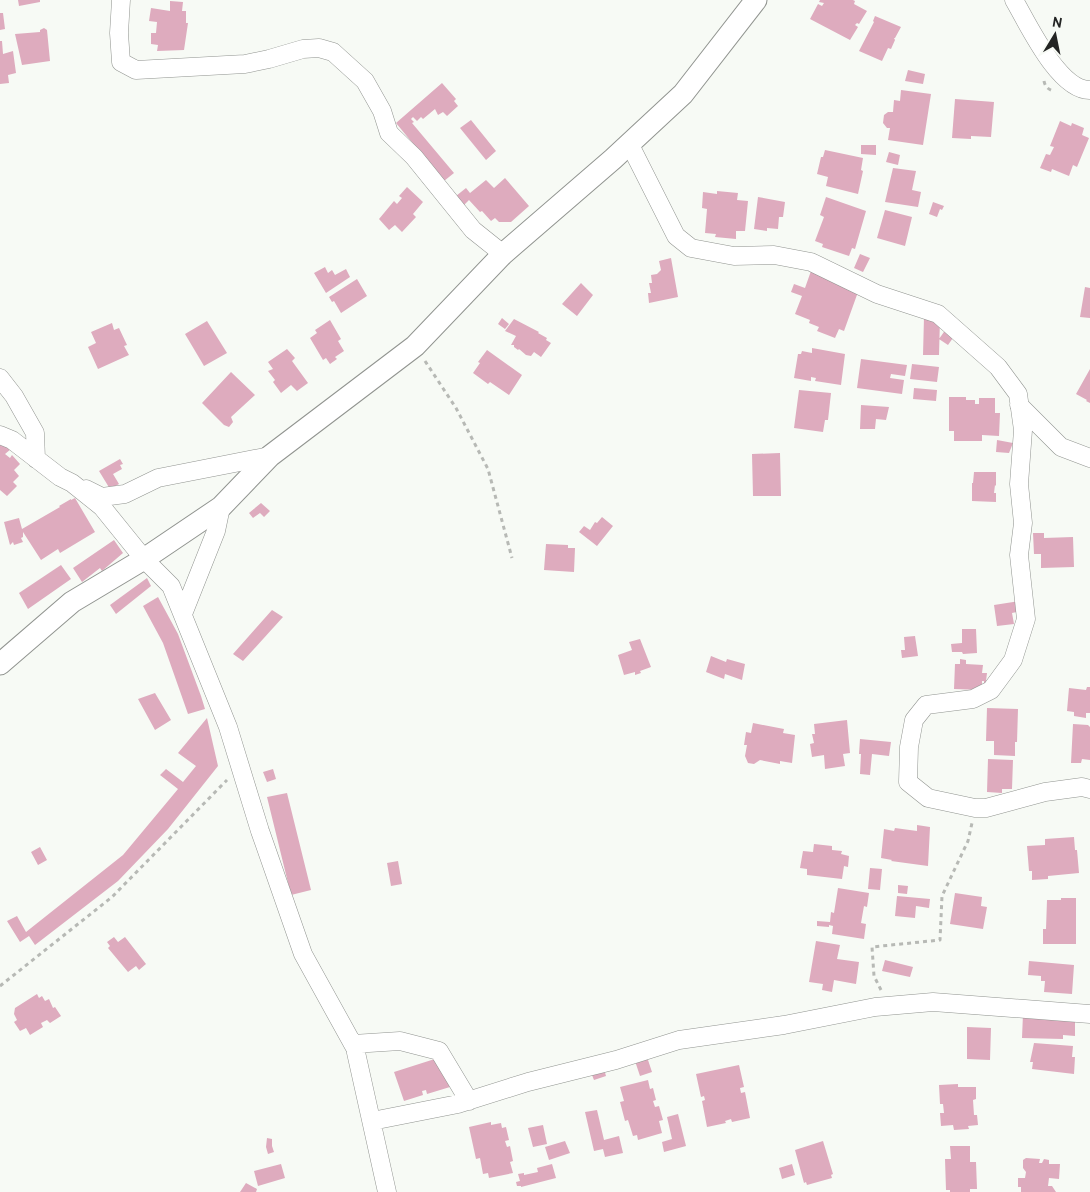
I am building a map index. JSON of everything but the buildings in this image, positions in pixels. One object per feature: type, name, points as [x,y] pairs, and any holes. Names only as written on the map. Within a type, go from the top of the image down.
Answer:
[{"type":"street","points":[[121,0],[118,33],[121,62],[136,70],[245,64],[269,60],[302,49],[319,48],[333,52],[365,81],[382,111],[389,133],[414,157],[473,230],[504,254]]},
{"type":"street","points":[[0,664],[72,602],[144,559],[221,507],[270,456],[415,346],[504,254],[613,159],[683,94],[756,0]]},
{"type":"street","points":[[1014,0],[1052,65],[1083,90],[1090,90]]},
{"type":"street","points":[[629,143],[676,236],[691,248],[734,256],[774,255],[812,262],[877,294],[938,314],[998,367],[1018,394],[1023,430],[1019,484],[1023,523],[1019,556],[1026,619],[1013,660],[991,690],[973,700],[926,705],[914,720],[909,747],[908,782],[928,798],[976,808],[986,808],[1046,792],[1082,786],[1090,789]]},
{"type":"street","points":[[0,378],[14,396],[35,433],[36,458]]},
{"type":"street","points":[[1019,405],[1061,447],[1090,458]]},
{"type":"street","points":[[0,435],[12,440],[60,477],[102,496],[125,494],[158,478],[270,456]]},
{"type":"street","points":[[72,483],[102,507],[144,559],[171,586],[228,727],[260,831],[303,954],[356,1048],[387,1192]]},
{"type":"street","points":[[183,614],[216,531],[221,507]]},
{"type":"street","points":[[372,1121],[469,1101],[528,1082],[616,1060],[679,1040],[784,1025],[875,1007],[933,1002],[1090,1014]]},
{"type":"street","points":[[353,1044],[400,1041],[439,1051],[469,1101]]},
{"type":"path","points":[[415,346],[456,408],[488,469],[512,558]]},
{"type":"path","points":[[0,986],[112,897],[240,767]]},
{"type":"path","points":[[889,1006],[874,976],[872,946],[940,940],[942,896],[968,841],[976,808]]}]
